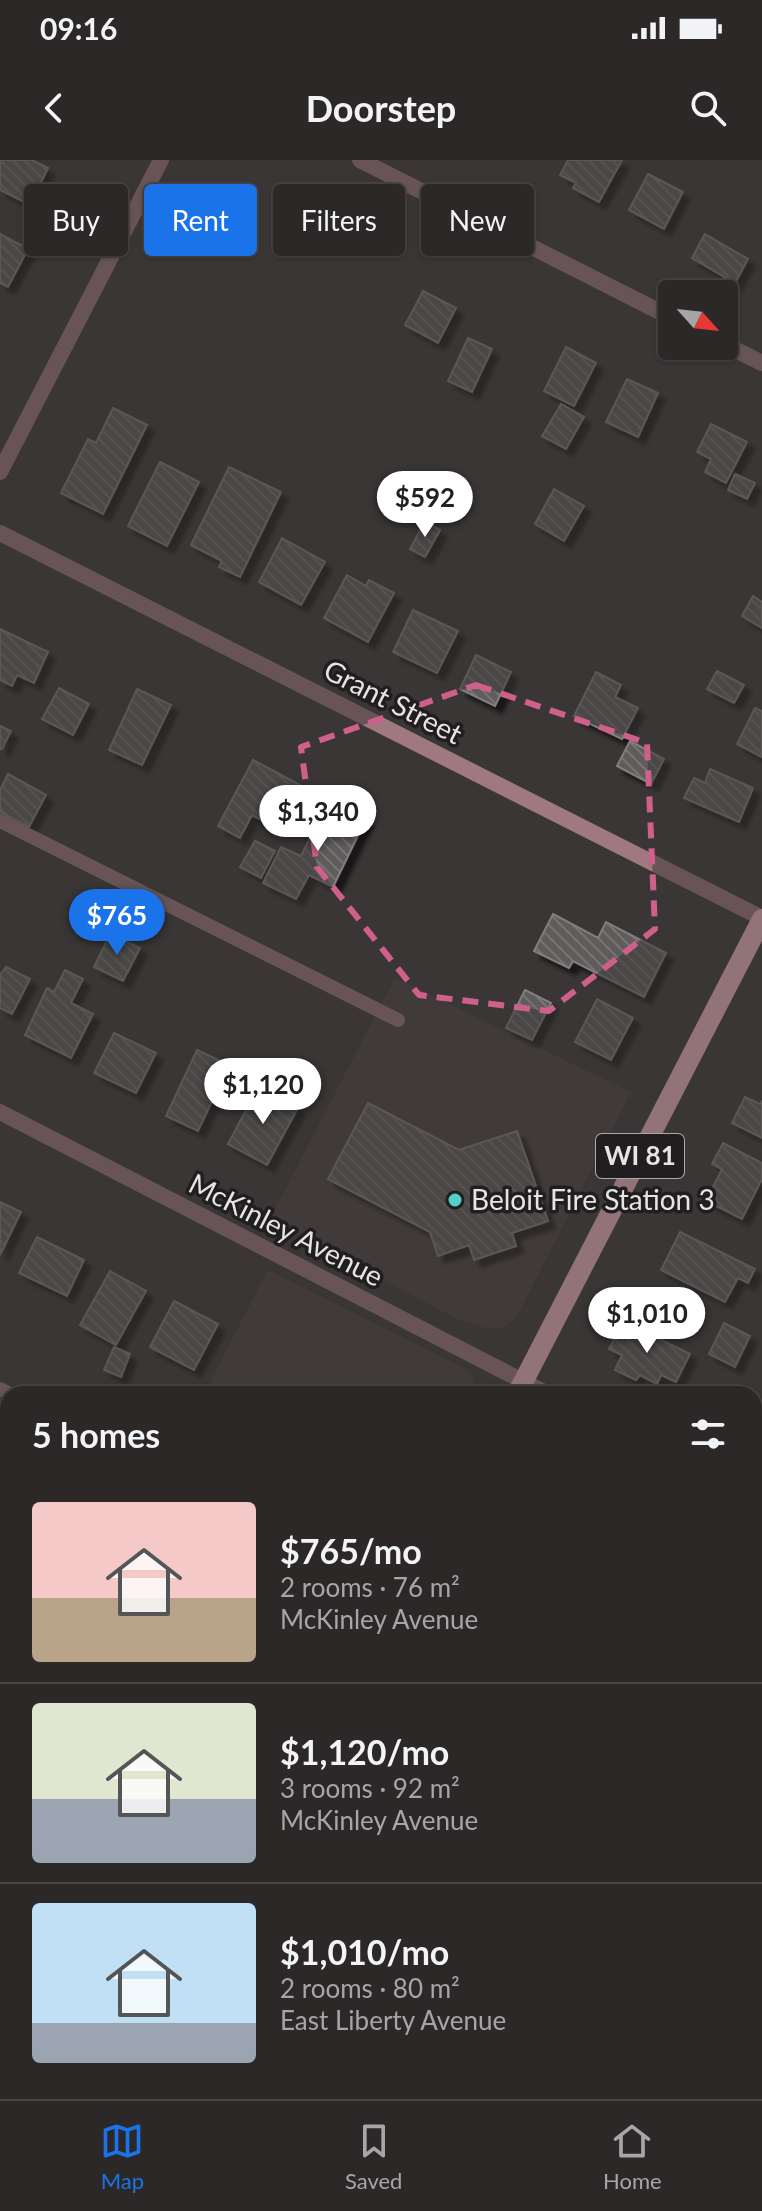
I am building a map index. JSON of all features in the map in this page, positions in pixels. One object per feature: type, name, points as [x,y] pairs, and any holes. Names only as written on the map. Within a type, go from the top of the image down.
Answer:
[{"type":"main road","name":"WI 81","points":[[521,1386],[762,918]]},
{"type":"street","points":[[0,472],[161,160]]},
{"type":"street","points":[[360,160],[658,311]]},
{"type":"street","points":[[738,351],[762,363]]},
{"type":"street","name":"Grant Street","points":[[0,533],[762,918]]},
{"type":"street","name":"McKinley Avenue","points":[[0,1112],[516,1386]]},
{"type":"lane","points":[[0,821],[398,1020]]},
{"type":"highlighted area","points":[[476,685],[647,743],[655,929],[549,1011],[419,995],[317,867],[301,747]]},
{"type":"shaded area","points":[[395,978],[631,1092],[516,1318],[502,1328],[487,1328],[460,1320],[269,1221]]},
{"type":"shaded area","points":[[268,1270],[466,1369],[474,1378],[473,1386],[208,1386]]},
{"type":"building","points":[[0,160],[32,160],[48,168],[40,184],[24,184],[24,202],[0,190]]},
{"type":"building","points":[[568,160],[622,160],[599,202],[573,188],[576,183],[560,175]]},
{"type":"building","points":[[648,174],[683,192],[664,229],[629,210]]},
{"type":"building","points":[[0,234],[24,247],[24,256],[8,287],[0,283]]},
{"type":"building","points":[[705,234],[748,259],[737,280],[730,280],[692,258]]},
{"type":"building","points":[[423,291],[456,308],[438,343],[405,325]]},
{"type":"building","points":[[468,338],[492,349],[472,392],[448,381]]},
{"type":"building","points":[[566,347],[596,363],[574,406],[544,391]]},
{"type":"building","points":[[627,379],[658,393],[638,437],[606,422]]},
{"type":"building","points":[[561,404],[584,417],[566,449],[542,436]]},
{"type":"building","points":[[113,408],[147,425],[103,514],[61,493],[88,439],[96,443]]},
{"type":"building","points":[[711,424],[747,442],[726,483],[705,472],[711,459],[697,452]]},
{"type":"building","points":[[160,462],[199,482],[167,546],[128,526]]},
{"type":"building","points":[[229,467],[281,492],[240,577],[219,567],[222,561],[191,545]]},
{"type":"building","points":[[735,474],[755,483],[747,499],[728,490]]},
{"type":"building","points":[[554,489],[584,506],[564,541],[535,524]]},
{"type":"building","points":[[425,521],[440,530],[425,557],[410,549]]},
{"type":"building","points":[[282,538],[325,562],[301,605],[259,582]]},
{"type":"building","points":[[347,575],[366,586],[369,580],[394,593],[368,642],[324,618]]},
{"type":"building","points":[[753,596],[762,602],[762,628],[742,616]]},
{"type":"building","points":[[413,610],[458,631],[437,673],[393,652]]},
{"type":"building","points":[[0,629],[48,652],[34,683],[17,675],[12,686],[0,680]]},
{"type":"building","points":[[476,655],[511,672],[495,706],[460,689]]},
{"type":"building","points":[[717,671],[744,685],[734,703],[707,689]]},
{"type":"building","points":[[596,672],[621,685],[615,697],[638,708],[622,739],[574,716]]},
{"type":"building","points":[[59,688],[89,704],[73,735],[42,719]]},
{"type":"building","points":[[137,689],[171,705],[142,765],[109,750]]},
{"type":"building","points":[[755,708],[762,711],[762,757],[737,744]]},
{"type":"building","points":[[0,726],[11,731],[2,749],[0,749]]},
{"type":"building","points":[[630,741],[664,759],[651,784],[617,766]]},
{"type":"building","points":[[253,760],[300,785],[277,828],[252,815],[240,838],[218,826]]},
{"type":"building","points":[[710,769],[753,788],[739,822],[684,798],[694,778],[705,783]]},
{"type":"building","points":[[8,774],[46,795],[29,827],[0,812],[0,790]]},
{"type":"building","points":[[328,801],[366,819],[333,887],[309,875],[296,899],[263,883],[281,847],[301,856]]},
{"type":"building","points":[[255,841],[275,851],[261,878],[240,867]]},
{"type":"building","points":[[553,914],[598,938],[606,922],[666,953],[644,997],[573,961],[569,968],[534,951]]},
{"type":"building","points":[[110,934],[140,948],[123,981],[94,967]]},
{"type":"building","points":[[6,967],[30,979],[12,1014],[0,1008],[0,975]]},
{"type":"building","points":[[65,970],[83,979],[71,1003],[93,1014],[71,1058],[25,1035],[47,988],[54,992]]},
{"type":"building","points":[[525,990],[551,1003],[532,1040],[506,1028]]},
{"type":"building","points":[[597,999],[633,1018],[611,1060],[575,1042]]},
{"type":"building","points":[[114,1033],[156,1053],[136,1093],[94,1073]]},
{"type":"building","points":[[197,1050],[229,1065],[198,1131],[166,1116]]},
{"type":"building","points":[[258,1087],[298,1108],[267,1165],[228,1144]]},
{"type":"building","points":[[745,1097],[760,1104],[762,1101],[762,1138],[732,1123]]},
{"type":"building","name":"Beloit Fire Station 3","points":[[368,1103],[459,1150],[517,1131],[548,1221],[512,1233],[516,1246],[474,1260],[469,1245],[438,1256],[430,1232],[328,1179]]},
{"type":"building","points":[[723,1143],[762,1163],[762,1179],[742,1219],[706,1201],[722,1169],[712,1164]]},
{"type":"building","points":[[0,1202],[21,1212],[0,1255]]},
{"type":"building","points":[[680,1232],[755,1269],[748,1283],[738,1278],[725,1302],[661,1270]]},
{"type":"building","points":[[37,1237],[84,1260],[67,1296],[19,1273]]},
{"type":"building","points":[[110,1271],[146,1291],[116,1345],[80,1325]]},
{"type":"building","points":[[174,1301],[218,1324],[194,1370],[150,1347]]},
{"type":"building","points":[[623,1321],[690,1354],[676,1382],[661,1375],[657,1384],[640,1375],[636,1380],[615,1370],[622,1355],[609,1349]]},
{"type":"building","points":[[724,1323],[750,1336],[735,1367],[709,1354]]},
{"type":"building","points":[[114,1347],[130,1354],[121,1377],[104,1370]]},
{"type":"place","name":"Beloit Fire Station 3","points":[[455,1200]]}]
